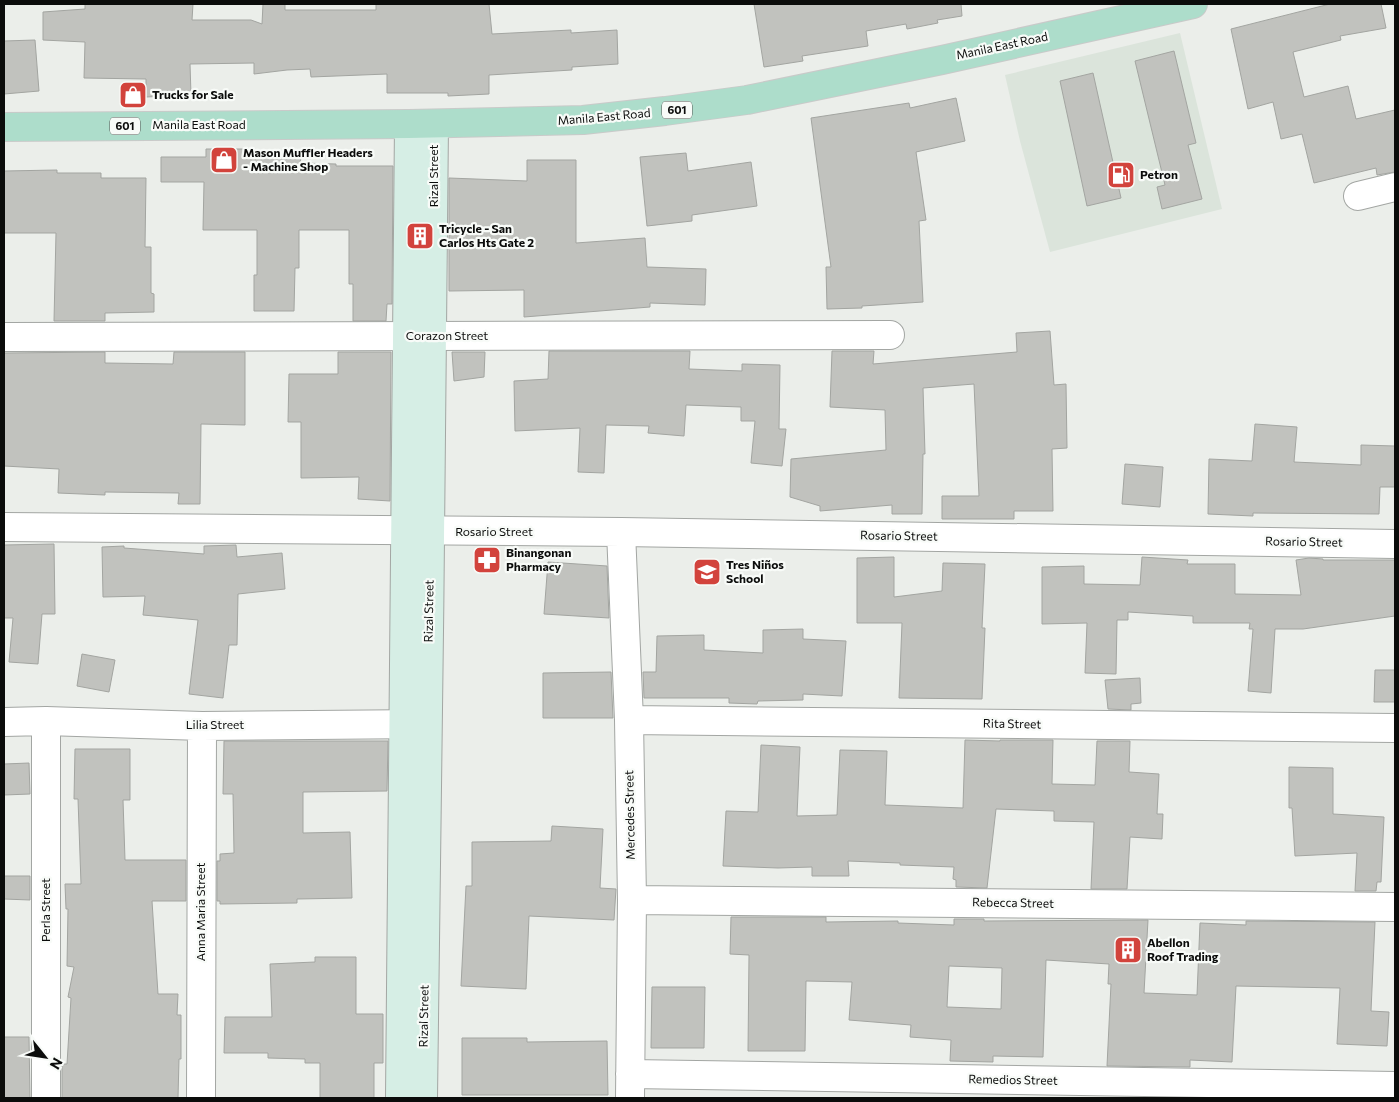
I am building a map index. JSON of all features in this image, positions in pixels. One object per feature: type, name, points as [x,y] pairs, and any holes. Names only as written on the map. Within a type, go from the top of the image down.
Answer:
[{"type":"main road","name":"Manila East Road","points":[[4,127],[421,124],[583,120],[665,112],[747,100],[933,62],[1193,4]]},
{"type":"street","name":"Rizal Street","points":[[414,724],[431,532],[420,336],[421,124]]},
{"type":"street","points":[[1358,196],[1395,187]]},
{"type":"street","name":"Corazon Street","points":[[4,337],[890,335]]},
{"type":"street","name":"Rizal Street","points":[[420,336],[404,531],[414,724],[413,892],[423,1098]]},
{"type":"street","name":"Rosario Street","points":[[4,527],[431,532],[621,532],[1395,544]]},
{"type":"street","name":"Mercedes Street","points":[[621,532],[629,720],[632,900],[630,1086]]},
{"type":"street","name":"Rita Street","points":[[629,720],[1395,728]]},
{"type":"street","name":"Lilia Street","points":[[4,722],[46,721],[202,726],[414,724]]},
{"type":"street","name":"Perla Street","points":[[46,721],[46,1098]]},
{"type":"street","name":"Anna Maria Street","points":[[200,1098],[202,726]]},
{"type":"street","name":"Rizal Street","points":[[400,1098],[413,892]]},
{"type":"street","name":"Rebecca Street","points":[[632,900],[1395,907]]},
{"type":"street","name":"Remedios Street","points":[[630,1086],[1395,1086]]},
{"type":"shaded area","name":"Petron","points":[[1180,33],[1222,209],[1050,252],[1020,141],[1005,75]]},
{"type":"building","points":[[85,4],[193,4],[192,20],[251,20],[262,24],[263,4],[285,4],[285,10],[376,10],[376,4],[489,4],[492,34],[571,30],[571,33],[617,30],[618,64],[572,67],[572,70],[489,75],[489,94],[448,96],[448,93],[387,93],[387,74],[311,77],[310,69],[254,74],[254,63],[190,64],[191,95],[146,97],[146,79],[84,78],[85,42],[43,40],[43,12],[85,9]]},
{"type":"building","points":[[754,4],[961,4],[962,16],[937,20],[938,23],[907,29],[906,24],[866,31],[868,46],[802,56],[803,61],[764,67]]},
{"type":"building","points":[[1330,4],[1381,4],[1386,28],[1340,36],[1341,40],[1293,52],[1304,97],[1348,86],[1356,119],[1395,110],[1395,172],[1377,175],[1376,168],[1314,183],[1302,134],[1281,139],[1273,102],[1248,109],[1231,29]]},
{"type":"building","points":[[35,40],[39,91],[4,94],[4,41]]},
{"type":"building","points":[[1174,51],[1196,143],[1188,145],[1202,199],[1162,209],[1157,187],[1165,185],[1135,61]]},
{"type":"building","points":[[1093,73],[1121,198],[1087,206],[1060,81]]},
{"type":"building","points":[[956,98],[965,141],[916,152],[926,220],[919,221],[923,302],[862,306],[862,308],[827,309],[826,267],[831,267],[811,118],[909,103],[910,108]]},
{"type":"building","points":[[206,149],[249,149],[249,155],[301,157],[300,163],[336,164],[336,166],[393,166],[392,304],[387,304],[386,321],[353,321],[353,284],[349,284],[349,230],[299,230],[299,268],[295,268],[294,311],[254,311],[254,275],[257,275],[257,230],[203,230],[204,182],[161,182],[161,157],[206,157]]},
{"type":"building","points":[[686,153],[688,171],[751,162],[757,206],[692,215],[692,221],[647,226],[640,157]]},
{"type":"building","points":[[527,160],[576,160],[576,243],[645,238],[647,267],[706,269],[705,305],[650,303],[650,307],[524,317],[524,290],[449,291],[449,178],[527,181]]},
{"type":"building","points":[[57,170],[57,173],[101,173],[101,178],[146,178],[145,247],[151,247],[151,293],[154,294],[154,312],[105,313],[105,321],[54,321],[56,233],[4,233],[4,171]]},
{"type":"building","points":[[1050,331],[1054,385],[1066,384],[1067,448],[1052,449],[1053,511],[1014,511],[1014,519],[942,519],[942,496],[979,496],[974,384],[923,388],[925,454],[923,454],[922,514],[892,514],[892,505],[820,511],[820,506],[790,497],[791,459],[886,450],[885,410],[830,407],[832,351],[874,351],[873,364],[1017,352],[1016,333]]},
{"type":"building","points":[[549,351],[690,351],[689,369],[742,371],[742,364],[780,365],[779,429],[786,429],[782,466],[751,463],[755,421],[741,421],[741,407],[686,405],[684,436],[648,433],[649,426],[606,425],[604,473],[578,472],[580,428],[515,431],[514,381],[548,379]]},
{"type":"building","points":[[105,352],[105,363],[173,364],[174,352],[245,352],[245,425],[201,424],[200,504],[178,504],[179,493],[105,492],[105,495],[58,493],[59,469],[4,466],[4,353]]},
{"type":"building","points":[[338,352],[391,352],[390,501],[358,499],[359,477],[301,478],[301,422],[288,422],[289,374],[338,374]]},
{"type":"building","points":[[452,352],[485,352],[484,377],[454,381]]},
{"type":"building","points":[[1255,424],[1297,427],[1294,462],[1361,465],[1361,445],[1395,446],[1395,487],[1380,487],[1379,514],[1253,513],[1253,516],[1208,514],[1209,459],[1252,461]]},
{"type":"building","points":[[1125,464],[1163,467],[1160,507],[1122,504]]},
{"type":"building","points":[[54,544],[55,614],[42,614],[38,664],[9,662],[13,618],[4,618],[4,545]]},
{"type":"building","points":[[236,545],[237,557],[282,553],[285,589],[238,594],[237,645],[229,645],[223,698],[189,694],[198,620],[143,615],[145,596],[103,597],[102,547],[124,546],[124,548],[204,554],[204,546]]},
{"type":"building","points":[[894,557],[894,597],[942,591],[943,563],[985,564],[982,628],[985,628],[982,699],[899,698],[902,623],[857,623],[857,558]]},
{"type":"building","points":[[1142,557],[1188,560],[1187,564],[1235,564],[1235,594],[1301,595],[1296,560],[1309,558],[1323,560],[1395,560],[1395,616],[1303,629],[1275,629],[1271,693],[1248,691],[1253,629],[1249,629],[1250,623],[1193,623],[1193,616],[1128,612],[1128,620],[1117,620],[1116,674],[1085,673],[1087,623],[1042,624],[1042,567],[1084,566],[1084,584],[1140,585]]},
{"type":"building","points":[[548,562],[607,566],[609,618],[544,614]]},
{"type":"building","points":[[803,629],[803,639],[846,641],[842,696],[803,694],[803,700],[758,701],[757,704],[729,703],[729,698],[644,698],[643,672],[656,672],[657,636],[704,635],[704,650],[763,653],[763,630]]},
{"type":"building","points":[[82,654],[115,660],[109,692],[77,686]]},
{"type":"building","points":[[1375,670],[1395,670],[1395,702],[1374,702]]},
{"type":"building","points":[[611,672],[613,718],[543,718],[543,673]]},
{"type":"building","points":[[1140,678],[1141,703],[1131,704],[1131,710],[1108,709],[1105,680]]},
{"type":"building","points":[[965,740],[1053,740],[1052,784],[1095,785],[1097,741],[1130,741],[1129,772],[1159,774],[1157,814],[1163,814],[1162,839],[1130,837],[1127,889],[1091,889],[1094,822],[1054,821],[1054,811],[996,809],[987,888],[956,887],[956,880],[953,879],[954,867],[848,861],[849,876],[812,876],[812,867],[723,866],[726,811],[758,812],[761,745],[800,747],[797,816],[837,815],[840,750],[887,751],[885,805],[963,808]]},
{"type":"building","points":[[224,741],[388,741],[387,791],[303,792],[303,833],[350,832],[352,898],[297,899],[297,903],[220,904],[220,901],[217,901],[217,861],[220,861],[220,854],[234,853],[233,794],[223,794]]},
{"type":"building","points":[[75,749],[130,749],[130,800],[123,800],[125,860],[186,860],[186,901],[152,901],[158,994],[178,994],[177,1015],[181,1015],[181,1059],[179,1059],[178,1098],[62,1098],[62,1064],[67,1064],[71,998],[68,997],[74,967],[67,966],[68,909],[66,909],[65,884],[81,884],[78,799],[74,799]]},
{"type":"building","points":[[29,763],[30,794],[4,795],[4,764]]},
{"type":"building","points":[[1289,767],[1333,768],[1333,814],[1384,817],[1381,882],[1377,882],[1376,891],[1355,891],[1357,853],[1295,856],[1292,808],[1289,808]]},
{"type":"building","points":[[552,826],[603,829],[600,888],[616,889],[614,920],[529,916],[526,989],[461,986],[466,886],[472,886],[472,842],[551,841]]},
{"type":"building","points":[[4,876],[30,876],[30,900],[4,899]]},
{"type":"building","points":[[731,917],[826,917],[826,922],[898,921],[898,923],[954,925],[954,919],[984,919],[984,921],[1148,920],[1144,993],[1197,995],[1200,923],[1246,925],[1246,921],[1375,922],[1371,1011],[1389,1012],[1387,1046],[1337,1044],[1340,988],[1236,986],[1232,1062],[1190,1060],[1190,1067],[1107,1066],[1111,984],[1108,984],[1109,964],[1046,960],[1043,1057],[993,1056],[993,1062],[950,1061],[951,1040],[910,1037],[911,1025],[849,1020],[852,982],[806,981],[805,1051],[748,1051],[749,955],[730,954]],"holes":[[[949,966],[1002,968],[1001,1009],[947,1007]]]},
{"type":"building","points":[[315,957],[356,957],[356,1014],[383,1014],[383,1063],[374,1063],[374,1098],[320,1098],[320,1063],[305,1063],[305,1059],[268,1058],[268,1053],[224,1053],[225,1017],[272,1017],[270,964],[315,962]]},
{"type":"building","points":[[652,987],[705,987],[704,1048],[651,1048]]},
{"type":"building","points":[[4,1037],[29,1037],[30,1098],[4,1098]]},
{"type":"building","points":[[462,1038],[527,1038],[527,1042],[607,1041],[608,1095],[462,1095]]},
{"type":"place","name":"Trucks for Sale","points":[[133,95]]},
{"type":"place","name":"Mason Muffler Headers - Machine Shop","points":[[224,160]]},
{"type":"place","name":"Petron","points":[[1121,175]]},
{"type":"place","name":"Tricycle - San Carlos Hts Gate 2","points":[[420,236]]},
{"type":"place","name":"Binangonan Pharmacy","points":[[487,560]]},
{"type":"place","name":"Tres Niños School","points":[[707,572]]},
{"type":"place","name":"Abellon Roof Trading","points":[[1128,950]]}]
